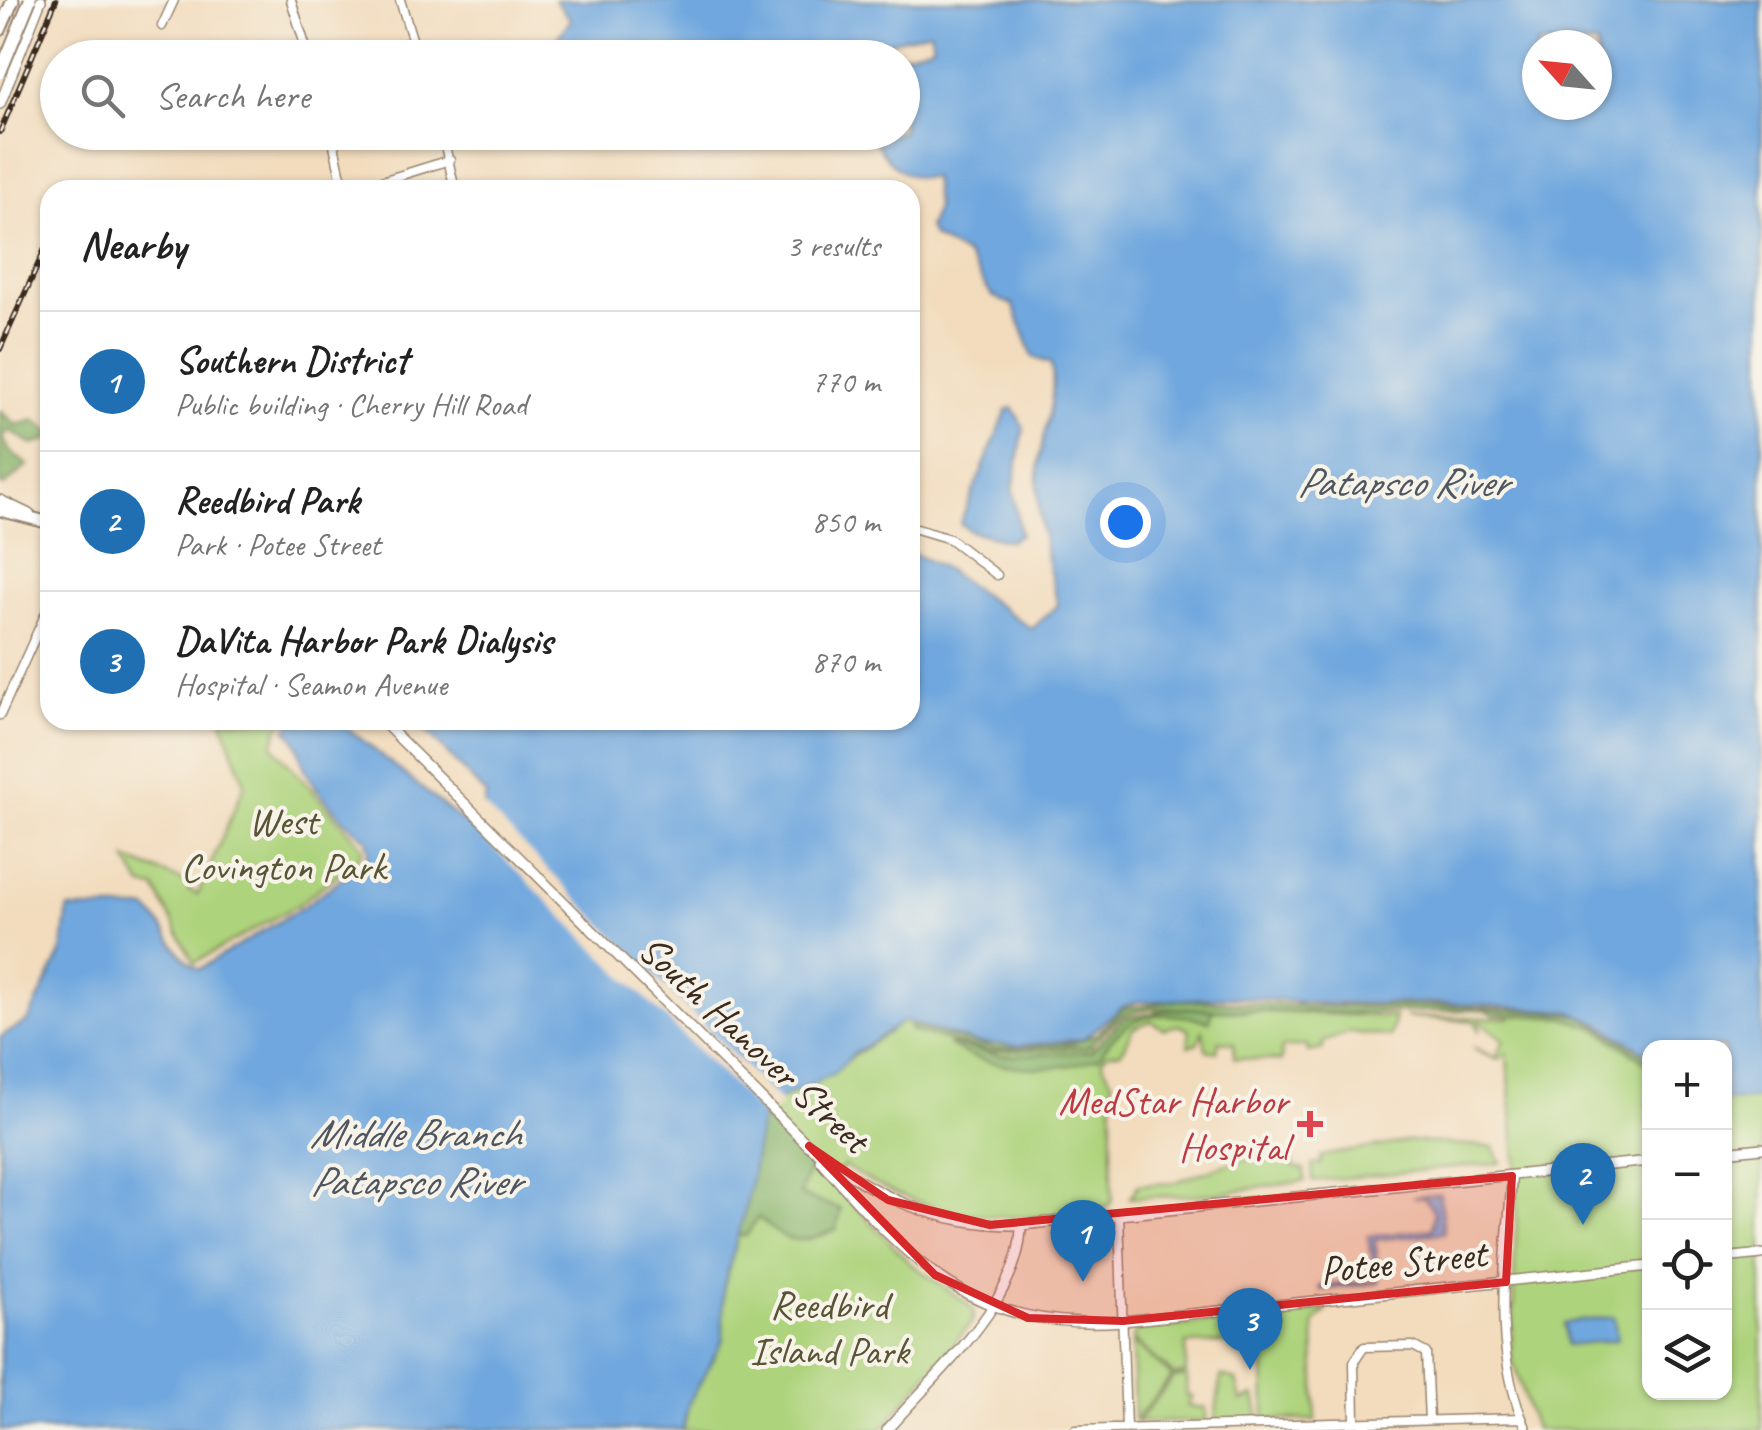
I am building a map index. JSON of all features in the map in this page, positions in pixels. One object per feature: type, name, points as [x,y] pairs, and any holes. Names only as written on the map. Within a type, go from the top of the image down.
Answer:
[{"type":"highway","points":[[0,30],[13,0]]},
{"type":"highway","points":[[0,73],[30,0]]},
{"type":"highway","points":[[0,510],[40,520]]},
{"type":"main road","points":[[0,104],[41,0]]},
{"type":"main road","points":[[17,42],[35,14]]},
{"type":"main road","points":[[0,500],[40,518]]},
{"type":"main road","name":"South Hanover Street","points":[[391,730],[808,1146],[853,1180],[909,1209],[966,1224],[1021,1225],[1642,1162]]},
{"type":"main road","name":"Potee Street","points":[[808,1146],[916,1260],[992,1308],[1049,1322],[1123,1321],[1642,1267]]},
{"type":"main road","points":[[1732,1151],[1757,1148]]},
{"type":"main road","points":[[887,1430],[992,1308],[1018,1261],[1021,1225]]},
{"type":"main road","points":[[1732,1257],[1762,1254]]},
{"type":"street","points":[[162,26],[174,0]]},
{"type":"street","points":[[292,0],[304,40]]},
{"type":"street","points":[[400,0],[414,40]]},
{"type":"street","points":[[335,150],[342,180]]},
{"type":"street","points":[[447,150],[453,180]]},
{"type":"street","points":[[385,180],[450,160]]},
{"type":"street","points":[[920,530],[950,539],[997,575]]},
{"type":"street","points":[[0,715],[40,626]]},
{"type":"street","points":[[1512,1176],[1504,1356],[1527,1430]]},
{"type":"street","points":[[1119,1214],[1126,1429]]},
{"type":"street","points":[[1355,1422],[1357,1353],[1364,1347],[1423,1350],[1427,1358],[1429,1420]]},
{"type":"street","points":[[1075,1430],[1314,1427],[1355,1422],[1521,1418]]},
{"type":"street","points":[[1462,1420],[1462,1430]]},
{"type":"highlighted area","points":[[809,1146],[888,1200],[990,1225],[1512,1176],[1506,1282],[1123,1321],[1028,1318],[935,1275]]},
{"type":"green space","points":[[0,411],[16,425],[35,420],[40,424],[40,442],[33,445],[9,430],[3,437],[10,452],[28,465],[4,486],[0,484]]},
{"type":"green space","name":"West Covington Park","points":[[226,730],[278,730],[273,746],[363,847],[360,857],[299,904],[194,963],[155,888],[142,886],[126,859],[192,884],[189,891],[198,894],[245,784]]},
{"type":"green space","points":[[1180,1000],[1329,1007],[1447,1006],[1580,1015],[1642,1055],[1642,1060],[1595,1028],[1565,1018],[1493,1014],[1486,1010],[1345,1013],[1152,1008],[1122,1015],[1088,1047],[990,1052],[913,1032],[908,1026],[996,1049],[1071,1044],[1097,1034],[1122,1009]]},
{"type":"green space","points":[[1511,1007],[1580,1015],[1642,1050],[1642,1400],[1732,1400],[1732,1100],[1762,1098],[1762,1430],[1535,1430],[1511,1356],[1518,1183],[1507,1053],[1498,1060],[1475,1048],[1496,1058],[1504,1040],[1480,1021],[1479,1031],[1474,1021],[1405,1017],[1510,1018]]},
{"type":"green space","points":[[1175,1009],[1212,1010],[1210,1021],[1175,1015],[1146,1017],[1121,1030],[1100,1056],[1064,1066],[1001,1064],[981,1060],[948,1044],[1002,1056],[1091,1051],[1124,1018]]},
{"type":"green space","name":"Reedbird Island Park","points":[[1212,1010],[1395,1017],[1390,1037],[1350,1032],[1323,1042],[1323,1049],[1308,1052],[1307,1045],[1282,1048],[1281,1061],[1234,1058],[1234,1043],[1219,1041],[1217,1052],[1206,1050],[1203,1031],[1198,1043],[1188,1046],[1190,1030],[1178,1025],[1164,1029],[1151,1021],[1133,1028],[1121,1052],[1108,1053],[1101,1060],[1112,1081],[1112,1201],[1099,1210],[1009,1217],[952,1211],[898,1194],[844,1166],[832,1181],[910,1263],[967,1303],[974,1312],[972,1322],[881,1430],[683,1430],[688,1405],[723,1340],[723,1289],[746,1206],[762,1117],[780,1099],[814,1084],[904,1021],[977,1043],[1071,1042],[1088,1036],[1098,1057],[1116,1030],[1136,1018],[1173,1015],[1209,1021]]},
{"type":"green space","points":[[762,1117],[811,1164],[800,1195],[841,1209],[836,1230],[793,1240],[758,1217],[746,1236],[738,1236]]},
{"type":"green space","points":[[1411,1141],[1494,1147],[1501,1163],[1313,1181],[1312,1165],[1321,1164],[1321,1156]]},
{"type":"green space","points":[[1292,1159],[1294,1167],[1304,1169],[1305,1181],[1214,1194],[1130,1198],[1138,1185],[1172,1183],[1239,1160]]},
{"type":"green space","points":[[1327,1310],[1314,1324],[1316,1420],[1265,1420],[1264,1337],[1244,1337],[1244,1343],[1186,1344],[1186,1373],[1174,1375],[1132,1339],[1137,1330]]},
{"type":"green space","points":[[1132,1342],[1172,1376],[1135,1420],[1134,1417]]},
{"type":"green space","points":[[1186,1376],[1187,1397],[1193,1397],[1187,1406],[1206,1408],[1206,1421],[1137,1422],[1174,1377]]},
{"type":"green space","points":[[1221,1376],[1236,1380],[1241,1401],[1255,1396],[1260,1420],[1215,1421]]},
{"type":"water","name":"Patapsco River","points":[[555,0],[1762,0],[1762,1098],[1732,1100],[1732,1040],[1642,1040],[1642,1050],[1593,1020],[1568,1011],[1447,1003],[1328,1004],[1233,997],[1137,1002],[1122,1007],[1083,1039],[1019,1046],[977,1043],[904,1021],[855,1053],[833,1074],[780,1099],[762,1117],[746,1206],[723,1289],[723,1340],[688,1405],[683,1430],[0,1430],[0,1037],[28,1021],[62,951],[68,909],[147,909],[184,958],[199,969],[303,907],[363,863],[369,853],[367,839],[312,782],[287,730],[350,730],[463,822],[484,805],[486,795],[425,730],[920,730],[920,557],[942,567],[1032,629],[1058,605],[1038,490],[1039,461],[1051,405],[1051,364],[1033,357],[1013,305],[992,296],[967,256],[933,237],[928,228],[936,208],[932,177],[904,172],[881,150],[920,150],[920,49],[934,45],[930,31],[897,40],[556,40],[571,20]]},
{"type":"water","points":[[1013,408],[1024,428],[1013,490],[1020,534],[1010,541],[970,531],[960,523],[1007,410]]},
{"type":"water","points":[[1440,1194],[1444,1233],[1375,1240],[1379,1283],[1320,1290],[1320,1286],[1376,1281],[1368,1236],[1432,1229],[1434,1212],[1424,1198],[1413,1197]]},
{"type":"water","points":[[1614,1317],[1617,1340],[1567,1345],[1564,1323]]},
{"type":"pier","points":[[480,802],[782,1103],[767,1119],[462,816]]},
{"type":"railway","points":[[0,132],[56,0]]},
{"type":"railway","points":[[0,349],[40,260]]},
{"type":"place","name":"MedStar Harbor Hospital","points":[[1310,1124]]},
{"type":"place","name":"Reedbird Park","points":[[1583,1225]]},
{"type":"place","name":"Southern District","points":[[1083,1282]]},
{"type":"place","name":"DaVita Harbor Park Dialysis","points":[[1250,1370]]},
{"type":"water label","name":"Middle Branch Patapsco River","points":[[415,1157]]}]
